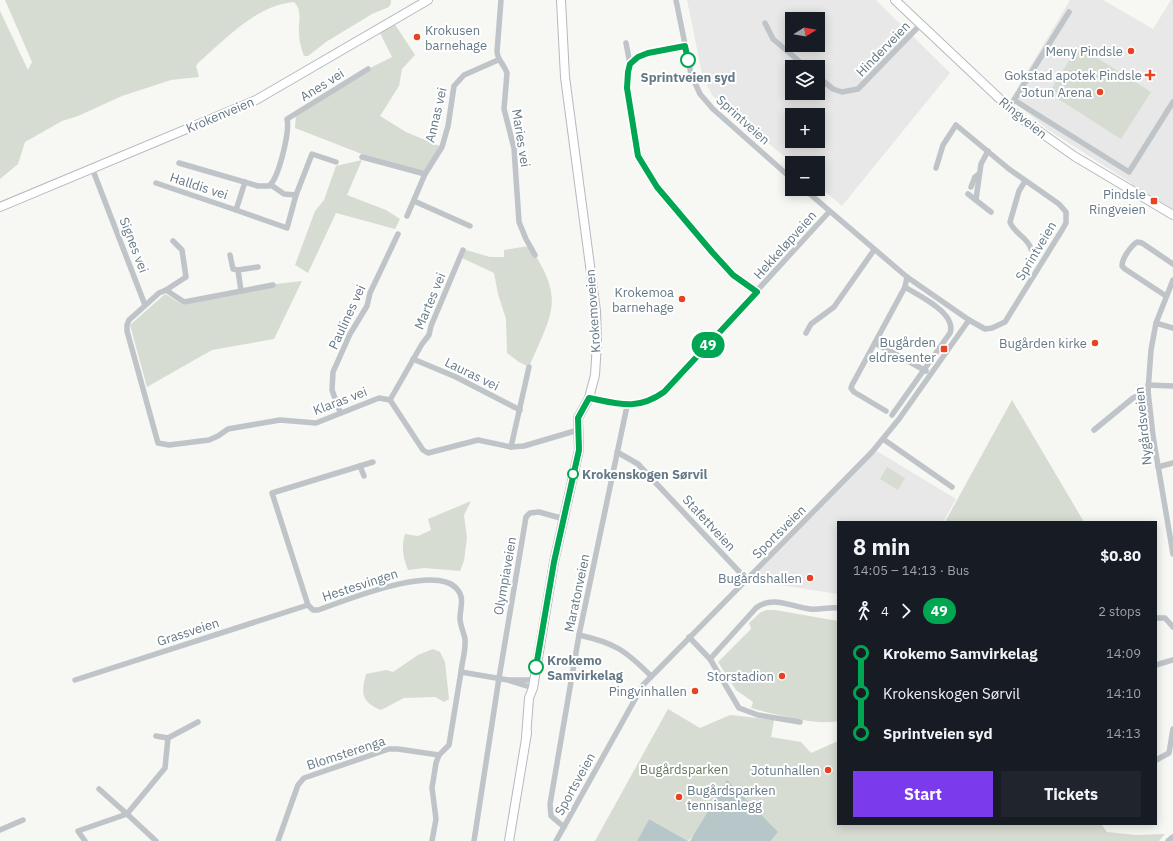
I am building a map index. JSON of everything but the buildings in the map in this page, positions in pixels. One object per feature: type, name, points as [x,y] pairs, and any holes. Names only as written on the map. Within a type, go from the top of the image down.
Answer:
[{"type":"main road","name":"Krokenveien","points":[[0,207],[261,97],[428,0]]},
{"type":"main road","name":"Krokemoveien","points":[[509,841],[534,699],[534,684],[547,604],[579,450],[578,430],[581,411],[589,398],[596,366],[596,321],[565,77],[561,0]]},
{"type":"main road","name":"Ringveien","points":[[895,0],[1009,107],[1046,138],[1172,214]]},
{"type":"street","name":"Maries vei","points":[[501,0],[498,60],[505,68],[506,73],[504,110],[514,148],[519,222],[535,255]]},
{"type":"street","name":"Sprintveien","points":[[676,0],[693,81],[704,100],[785,173]]},
{"type":"street","points":[[1009,107],[1069,12]]},
{"type":"street","points":[[766,23],[773,38],[798,60]]},
{"type":"street","name":"Hinderveien","points":[[825,83],[833,89],[842,92],[858,89],[921,24]]},
{"type":"street","points":[[626,43],[630,64],[627,88],[638,156],[657,187],[712,252],[733,275],[757,292]]},
{"type":"street","points":[[630,64],[638,57],[648,53],[685,46]]},
{"type":"street","name":"Annas vei","points":[[407,216],[425,174],[434,162],[446,135],[456,82],[464,75],[498,60]]},
{"type":"street","name":"Anes vei","points":[[271,185],[275,178],[288,136],[287,119],[368,69]]},
{"type":"street","points":[[1014,100],[1129,172],[1173,102]]},
{"type":"street","name":"Sprintveien","points":[[812,196],[907,277],[969,320],[985,329],[992,328],[1005,322],[1066,223],[1067,217],[1064,207],[1025,181],[956,125],[943,144],[936,168]]},
{"type":"street","points":[[976,199],[981,164],[988,151]]},
{"type":"street","name":"Halldis vei","points":[[156,183],[287,228],[296,195],[312,154],[336,162]]},
{"type":"street","points":[[362,156],[425,174]]},
{"type":"street","name":"Halldis vei","points":[[179,163],[262,187],[271,185],[284,194],[296,195]]},
{"type":"street","name":"Signes vei","points":[[92,168],[145,305]]},
{"type":"street","points":[[971,187],[975,177],[979,174]]},
{"type":"street","points":[[1025,181],[1019,191],[1010,222],[1013,228],[1028,242],[1031,249]]},
{"type":"street","name":"Halldis vei","points":[[236,210],[245,182]]},
{"type":"street","points":[[968,194],[991,212]]},
{"type":"street","points":[[414,202],[470,226]]},
{"type":"street","name":"Hekkeløpveien","points":[[589,398],[626,406],[639,405],[653,400],[664,392],[829,212]]},
{"type":"street","name":"Paulines vei","points":[[340,412],[332,390],[334,372],[350,334],[367,306],[370,294],[398,234]]},
{"type":"street","points":[[145,305],[159,293],[186,277],[182,250],[174,241]]},
{"type":"street","points":[[1166,296],[1125,269],[1122,266],[1122,262],[1137,242],[1173,264]]},
{"type":"street","name":"Martes vei","points":[[390,400],[422,344],[429,335],[463,250]]},
{"type":"street","points":[[806,333],[811,324],[834,307],[874,250]]},
{"type":"street","points":[[230,255],[233,268],[238,270],[258,267]]},
{"type":"street","points":[[238,270],[241,291]]},
{"type":"street","points":[[905,287],[940,309],[951,325],[950,333],[924,370],[889,413],[854,392],[851,388],[876,343],[878,333],[905,287],[907,277]]},
{"type":"street","name":"Nygårdsveien","points":[[1173,280],[1156,323],[1151,350],[1148,388],[1151,421],[1173,554]]},
{"type":"street","points":[[166,290],[184,302],[273,285]]},
{"type":"street","name":"Klaras vei","points":[[145,305],[129,320],[127,325],[158,443],[169,444],[208,440],[218,436],[228,429],[280,420],[316,424],[328,420],[340,412],[375,399],[385,398],[390,400]]},
{"type":"street","name":"Sportsveien","points":[[556,841],[636,694],[651,676],[689,637],[851,476],[883,439],[969,320]]},
{"type":"street","points":[[1156,323],[1173,328]]},
{"type":"street","points":[[876,343],[930,374]]},
{"type":"street","name":"Lauras vei","points":[[414,359],[456,377],[520,410]]},
{"type":"street","points":[[511,447],[529,367]]},
{"type":"street","points":[[1094,430],[1133,398],[1148,388],[1173,386]]},
{"type":"street","points":[[390,400],[425,452],[431,453],[478,440],[511,447],[524,446],[578,430]]},
{"type":"street","name":"Maratonveien","points":[[564,827],[554,820],[549,808],[579,635],[626,406]]},
{"type":"street","points":[[883,439],[952,487]]},
{"type":"street","name":"Stafettveien","points":[[617,452],[638,464],[747,580]]},
{"type":"street","name":"Hestesvingen","points":[[373,462],[272,494],[308,605],[313,610],[318,610],[372,592],[416,580],[431,580],[450,584],[457,589],[462,599],[460,618],[465,642],[460,672]]},
{"type":"street","points":[[1158,467],[1173,463]]},
{"type":"street","points":[[360,466],[364,476]]},
{"type":"street","name":"Olympiaveien","points":[[474,841],[526,517],[535,511],[564,519]]},
{"type":"street","points":[[710,659],[756,608],[765,603],[777,602],[811,609],[837,608]]},
{"type":"street","name":"Grassveien","points":[[75,680],[308,605]]},
{"type":"street","points":[[1157,618],[1166,618],[1173,626]]},
{"type":"street","points":[[579,635],[604,640],[622,649],[651,676]]},
{"type":"street","points":[[689,637],[710,659],[739,708],[758,715],[800,722]]},
{"type":"street","points":[[1157,665],[1173,660]]},
{"type":"street","points":[[432,841],[436,819],[432,788],[439,755],[449,745],[460,672],[534,684]]},
{"type":"street","points":[[156,736],[168,738],[198,722]]},
{"type":"street","points":[[1157,759],[1169,753],[1173,729]]},
{"type":"street","points":[[85,841],[78,831],[127,814],[165,768],[168,738]]},
{"type":"street","name":"Blomsterenga","points":[[278,841],[298,784],[309,775],[389,750],[413,751],[439,755]]},
{"type":"street","points":[[99,789],[156,841]]},
{"type":"street","points":[[0,830],[23,820]]},
{"type":"street","points":[[1168,841],[1173,837]]},
{"type":"shaded area","points":[[687,0],[876,0],[950,73],[842,206],[825,191],[825,156],[785,157],[713,96],[703,78]]},
{"type":"shaded area","points":[[1070,0],[1103,0],[1153,29],[1171,0],[1173,0],[1173,209],[1132,186],[1131,183],[1047,129],[1011,99]]},
{"type":"shaded area","points":[[875,450],[956,499],[942,521],[837,521],[837,594],[747,580]]},
{"type":"shaded area","points":[[727,780],[778,832],[771,841],[690,841]]},
{"type":"shaded area","points":[[649,819],[688,841],[637,841]]},
{"type":"green space","points":[[5,0],[391,0],[391,3],[389,7],[372,14],[326,42],[308,56],[304,56],[301,47],[299,36],[299,13],[297,5],[294,2],[267,10],[254,17],[230,34],[198,63],[196,66],[199,77],[171,80],[122,96],[78,116],[62,121],[25,142],[18,164],[0,179],[0,11],[28,70],[32,62]]},
{"type":"green space","points":[[394,23],[415,55],[402,69],[399,86],[380,116],[406,132],[442,147],[425,174],[390,165],[295,128],[296,113],[368,69],[392,57],[379,31]]},
{"type":"green space","name":"Jotun Arena","points":[[1078,46],[1151,92],[1121,139],[1049,93]]},
{"type":"green space","points":[[362,160],[347,195],[386,210],[400,219],[395,229],[336,213],[308,273],[295,265],[315,211],[324,200],[336,166]]},
{"type":"green space","points":[[529,246],[541,264],[548,280],[552,306],[544,333],[529,367],[507,353],[506,319],[498,294],[494,273],[462,258],[466,250],[490,257],[504,257],[504,250]]},
{"type":"green space","points":[[302,281],[274,339],[212,350],[147,387],[130,325],[165,294],[183,305],[277,284]]},
{"type":"green space","points":[[1012,400],[1083,521],[946,521]]},
{"type":"green space","points":[[887,467],[905,478],[898,490],[880,479]]},
{"type":"green space","points":[[471,501],[464,515],[467,538],[464,561],[460,571],[424,568],[408,570],[403,552],[405,534],[418,536],[431,530],[428,519]]},
{"type":"green space","name":"Storstadion","points":[[775,610],[837,621],[837,721],[807,721],[751,708],[753,702],[736,690],[718,662],[751,629],[749,623],[761,612]]},
{"type":"green space","points":[[433,649],[440,652],[445,662],[449,699],[444,702],[435,697],[404,698],[381,710],[374,707],[366,700],[363,687],[366,674],[386,670],[393,672],[418,655]]},
{"type":"green space","name":"Bugårdsparken","points":[[668,709],[700,728],[730,715],[774,720],[771,737],[801,742],[811,753],[837,741],[837,825],[1102,825],[1107,832],[1136,835],[1165,834],[1159,841],[771,841],[778,832],[694,835],[688,841],[649,819],[637,841],[595,841]]},
{"type":"bus line","name":"49","points":[[536,667],[554,562],[579,450],[578,418],[583,406],[589,398],[626,406],[639,405],[653,400],[664,392],[757,292],[736,278],[712,252],[670,200],[657,187],[638,156],[627,88],[630,64],[638,57],[648,53],[685,46],[688,60]]},
{"type":"place","name":"Krokusen barnehage","points":[[417,37]]},
{"type":"place","name":"Meny Pindsle","points":[[1131,51]]},
{"type":"place","name":"Sprintveien syd","points":[[688,60]]},
{"type":"place","name":"Gokstad apotek Pindsle","points":[[1150,75]]},
{"type":"place","name":"Jotun Arena","points":[[1100,92]]},
{"type":"place","name":"Pindsle Ringveien","points":[[1154,201]]},
{"type":"place","name":"Krokemoa barnehage","points":[[682,299]]},
{"type":"place","name":"Bugården kirke","points":[[1095,343]]},
{"type":"place","name":"Bugården eldresenter","points":[[944,349]]},
{"type":"place","name":"Krokenskogen Sørvil","points":[[573,474]]},
{"type":"place","name":"Bugårdshallen","points":[[810,578]]},
{"type":"place","name":"Krokemo Samvirkelag","points":[[536,667]]},
{"type":"place","name":"Storstadion","points":[[782,676]]},
{"type":"place","name":"Pingvinhallen","points":[[695,691]]},
{"type":"place","name":"Jotunhallen","points":[[828,770]]},
{"type":"place","name":"Bugårdsparken tennisanlegg","points":[[679,797]]}]
